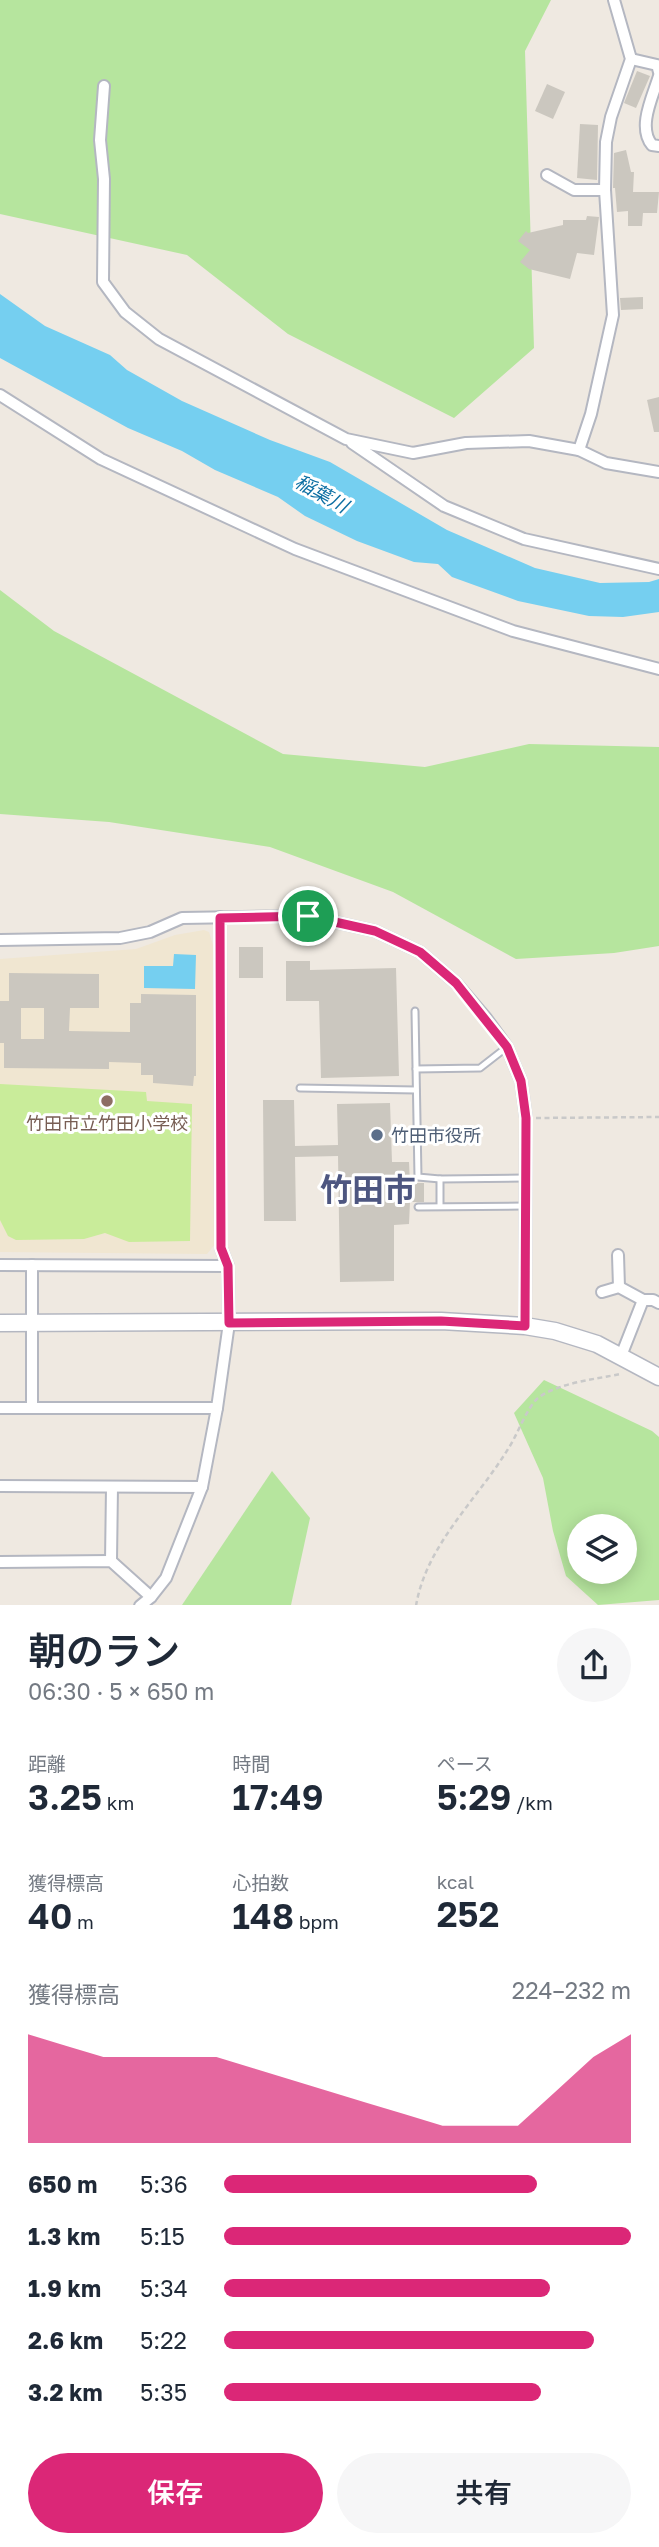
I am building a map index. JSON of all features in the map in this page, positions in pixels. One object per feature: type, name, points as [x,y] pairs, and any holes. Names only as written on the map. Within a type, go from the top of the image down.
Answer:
[{"type":"street","points":[[579,450],[594,402],[613,315],[605,190],[606,142],[611,117],[631,59],[614,0]]},
{"type":"street","points":[[631,59],[657,65],[659,74],[645,126],[647,139],[652,145],[659,146]]},
{"type":"street","points":[[104,86],[100,140],[104,178],[103,282],[125,313],[159,339],[346,439],[444,506],[524,538],[659,569]]},
{"type":"street","points":[[547,175],[574,190],[605,190]]},
{"type":"street","points":[[0,395],[101,459],[295,548],[513,631],[659,669]]},
{"type":"street","points":[[346,439],[413,453],[466,443],[530,441],[579,450],[606,463],[659,472]]},
{"type":"street","points":[[0,940],[120,938],[150,932],[182,918],[308,916],[375,931],[420,952],[456,983],[507,1047],[521,1081],[526,1118],[525,1326]]},
{"type":"street","points":[[140,1605],[166,1578],[202,1487],[229,1323],[228,1266],[221,1248],[220,918]]},
{"type":"street","points":[[618,1255],[619,1287]]},
{"type":"street","points":[[0,1265],[228,1266]]},
{"type":"street","points":[[32,1265],[32,1408]]},
{"type":"street","points":[[602,1292],[619,1287],[643,1300],[659,1303]]},
{"type":"street","points":[[628,1359],[643,1300]]},
{"type":"street","points":[[0,1323],[441,1321],[525,1326],[597,1343],[659,1377]]},
{"type":"street","points":[[0,1408],[217,1408]]},
{"type":"street","points":[[0,1486],[202,1487]]},
{"type":"street","points":[[111,1561],[112,1486]]},
{"type":"street","points":[[0,1562],[111,1561],[150,1597]]},
{"type":"lane","points":[[415,1011],[418,1177],[524,1178]]},
{"type":"lane","points":[[416,1069],[480,1068],[507,1047]]},
{"type":"lane","points":[[300,1088],[416,1090]]},
{"type":"lane","points":[[440,1179],[440,1206]]},
{"type":"lane","points":[[418,1207],[524,1206]]},
{"type":"path","points":[[526,1118],[659,1117]]},
{"type":"path","points":[[416,1605],[420,1583],[443,1540],[509,1449],[537,1399],[574,1384],[626,1373],[628,1359]]},
{"type":"shaded area","name":"竹田市立竹田小学校","points":[[204,930],[209,932],[213,945],[216,1243],[207,1254],[0,1252],[0,959],[136,949],[175,935]]},
{"type":"green space","points":[[0,0],[551,0],[525,51],[534,348],[454,418],[288,334],[187,255],[0,214]]},
{"type":"green space","points":[[0,590],[54,631],[283,754],[425,767],[529,744],[659,747],[659,946],[614,953],[516,959],[393,892],[270,847],[109,822],[0,814]]},
{"type":"green space","points":[[0,1084],[146,1092],[147,1101],[192,1104],[190,1241],[129,1242],[105,1233],[84,1239],[16,1240],[8,1236],[0,1220]]},
{"type":"green space","points":[[544,1380],[652,1431],[659,1437],[659,1600],[598,1605],[575,1584],[637,1584],[637,1514],[567,1514],[566,1576],[553,1531],[543,1478],[514,1413]]},
{"type":"green space","points":[[272,1471],[310,1518],[291,1605],[182,1605]]},
{"type":"water","name":"稲葉川","points":[[0,294],[45,326],[110,355],[127,370],[182,401],[270,440],[330,462],[447,530],[535,568],[600,583],[649,582],[659,579],[659,612],[623,617],[589,616],[518,601],[452,577],[438,564],[414,562],[357,541],[305,516],[278,497],[128,428],[0,358]]},
{"type":"water","points":[[174,954],[196,955],[195,989],[144,988],[144,966],[173,966]]},
{"type":"building","points":[[637,71],[650,76],[636,108],[624,103]]},
{"type":"building","points":[[547,84],[565,92],[553,119],[535,111]]},
{"type":"building","points":[[580,124],[598,125],[597,180],[577,178]]},
{"type":"building","points":[[626,150],[631,172],[634,172],[633,192],[659,192],[657,213],[643,213],[642,226],[628,226],[628,211],[617,212],[613,188],[614,153]]},
{"type":"building","points":[[587,216],[599,217],[594,255],[577,253],[570,279],[529,269],[520,262],[530,250],[518,241],[526,231],[528,233],[563,225],[563,220],[586,220]]},
{"type":"building","points":[[643,297],[643,309],[621,310],[620,298]]},
{"type":"building","points":[[659,397],[659,432],[654,432],[647,400]]},
{"type":"building","points":[[239,947],[263,947],[263,978],[239,978]]},
{"type":"building","points":[[286,961],[310,961],[310,970],[396,968],[399,1076],[321,1078],[319,1001],[286,1001]]},
{"type":"building","points":[[9,973],[99,974],[99,1008],[70,1008],[69,1031],[130,1032],[130,1003],[141,1003],[141,994],[196,995],[196,1076],[193,1086],[153,1083],[153,1075],[141,1075],[141,1063],[109,1062],[109,1069],[4,1068],[4,1043],[0,1043],[0,1001],[9,1001]],"holes":[[[21,1008],[44,1008],[44,1039],[21,1039]]]},
{"type":"building","points":[[263,1100],[294,1100],[295,1146],[338,1145],[337,1104],[390,1103],[392,1162],[409,1162],[410,1183],[424,1183],[424,1202],[410,1202],[409,1224],[394,1225],[394,1281],[340,1282],[338,1156],[295,1157],[296,1221],[264,1221]]},
{"type":"place","name":"竹田市立竹田小学校","points":[[107,1101]]},
{"type":"place","name":"竹田市役所","points":[[377,1135]]},
{"type":"district","name":"竹田市","points":[[368,1189]]},
{"type":"route","points":[[308,916],[375,931],[420,952],[456,983],[507,1047],[521,1081],[526,1118],[525,1326],[441,1321],[229,1323],[228,1266],[221,1248],[220,918],[308,916]]}]
